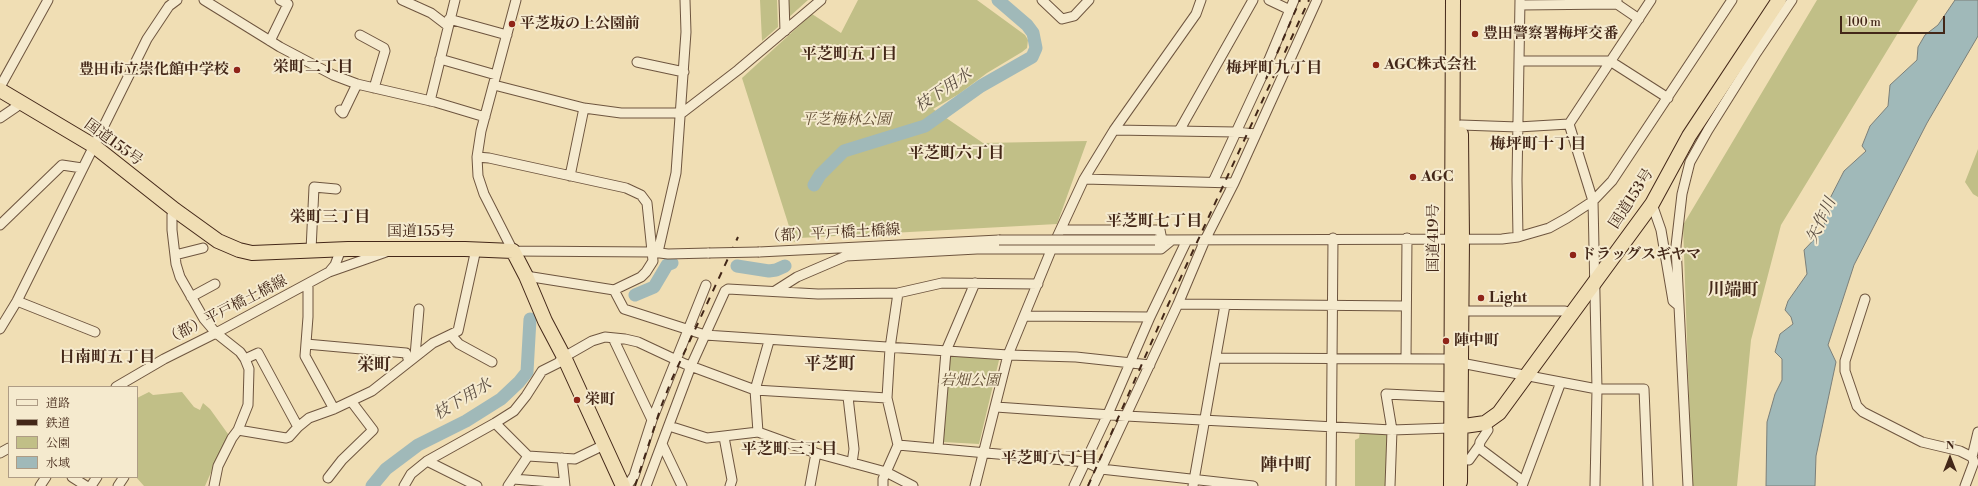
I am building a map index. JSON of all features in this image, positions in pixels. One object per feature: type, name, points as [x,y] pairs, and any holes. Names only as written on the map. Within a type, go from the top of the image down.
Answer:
[{"type":"highway","name":"国道419号","points":[[1453,0],[1456,239],[1455,428]]},
{"type":"highway","name":"国道419号","points":[[1455,428],[1450,397],[1461,311],[1456,239],[1461,125],[1462,0]]},
{"type":"highway","name":"国道153号","points":[[1486,423],[1499,413],[1595,284],[1652,204],[1689,136],[1776,4]]},
{"type":"highway","name":"国道155号","points":[[0,88],[22,103],[94,146],[174,210],[218,241],[239,250],[252,253],[341,249],[476,249],[512,251]]},
{"type":"highway","points":[[512,251],[526,276],[545,321],[564,357],[623,486]]},
{"type":"highway","points":[[1455,428],[1486,423]]},
{"type":"highway","points":[[1451,486],[1455,428]]},
{"type":"highway","points":[[1455,428],[1460,486]]},
{"type":"street","points":[[0,88],[48,0]]},
{"type":"street","points":[[0,329],[17,301],[147,39],[170,6],[177,0]]},
{"type":"street","points":[[204,0],[270,41],[312,64],[357,84],[430,101],[485,117]]},
{"type":"street","points":[[270,41],[288,4],[280,0]]},
{"type":"street","points":[[402,0],[449,22],[507,35]]},
{"type":"street","points":[[430,101],[454,0]]},
{"type":"street","points":[[512,251],[484,194],[478,176],[477,157],[485,117],[516,0]]},
{"type":"street","points":[[526,276],[614,290],[646,272],[653,261],[676,173],[682,113],[686,32],[685,0]]},
{"type":"street","points":[[784,0],[785,31]]},
{"type":"street","points":[[440,59],[495,80],[584,108],[621,113],[682,113],[738,70],[821,0]]},
{"type":"street","points":[[1042,0],[1062,19],[1074,16],[1089,0]]},
{"type":"street","points":[[975,486],[1008,355],[1052,248],[1062,230],[1084,179],[1114,130],[1196,14],[1201,0]]},
{"type":"street","points":[[1180,131],[1253,0]]},
{"type":"street","points":[[1269,0],[1290,10]]},
{"type":"street","points":[[1213,182],[1294,0]]},
{"type":"street","points":[[1093,486],[1178,304],[1205,240],[1234,183],[1317,0]]},
{"type":"street","points":[[1569,124],[1651,0]]},
{"type":"street","name":"（都）平戸橋土橋線","points":[[512,251],[655,252],[668,254],[759,252],[999,240],[1205,240],[1333,238],[1456,239],[1518,237],[1549,228],[1593,201],[1621,169],[1732,0]]},
{"type":"street","points":[[1688,486],[1677,229],[1687,171],[1708,130],[1755,55],[1792,0]]},
{"type":"street","points":[[1518,237],[1520,3],[1617,2],[1639,19]]},
{"type":"street","points":[[360,35],[384,48],[385,51],[374,88]]},
{"type":"street","points":[[1519,61],[1610,61],[1668,98]]},
{"type":"street","points":[[637,62],[684,72]]},
{"type":"street","points":[[340,110],[343,113],[357,84]]},
{"type":"street","points":[[0,118],[22,103]]},
{"type":"street","points":[[570,176],[584,108]]},
{"type":"street","points":[[1461,125],[1518,127],[1569,124]]},
{"type":"street","points":[[1569,124],[1593,201],[1597,389],[1594,486]]},
{"type":"street","points":[[1114,130],[1236,132],[1256,134]]},
{"type":"street","points":[[477,157],[488,158],[626,188],[637,192],[645,198],[649,209],[655,252]]},
{"type":"street","points":[[0,225],[62,164],[82,168]]},
{"type":"street","points":[[1084,179],[1234,183]]},
{"type":"street","points":[[311,250],[314,187],[336,189]]},
{"type":"street","points":[[1652,204],[1661,230],[1673,301],[1680,306]]},
{"type":"street","points":[[174,210],[172,215],[175,255],[180,277],[204,319],[216,333],[240,352],[246,359],[249,369],[248,405],[238,430],[232,438],[218,466],[214,486]]},
{"type":"street","points":[[1062,230],[1160,230],[1158,240]]},
{"type":"street","points":[[1331,486],[1333,238]]},
{"type":"street","points":[[1406,359],[1407,238]]},
{"type":"street","points":[[775,291],[797,277],[846,256],[977,249],[1160,249],[1172,240]]},
{"type":"street","points":[[1074,486],[1108,414],[1150,317],[1188,240]]},
{"type":"street","points":[[175,255],[203,248]]},
{"type":"street","points":[[329,272],[335,266],[341,249]]},
{"type":"street","name":"（都）平戸橋土橋線","points":[[118,386],[164,358],[216,333],[329,272],[395,249]]},
{"type":"street","points":[[238,430],[286,438],[309,418],[334,409],[372,391],[433,343],[458,331],[476,249]]},
{"type":"street","points":[[646,486],[691,366],[724,291],[728,288],[818,294],[898,293],[942,283],[1038,284]]},
{"type":"street","points":[[938,448],[946,351],[975,283]]},
{"type":"street","points":[[191,297],[215,284]]},
{"type":"street","points":[[308,284],[305,356],[334,409]]},
{"type":"street","points":[[627,486],[634,476],[652,420],[706,285]]},
{"type":"street","points":[[614,290],[624,309],[687,331],[705,335],[770,341],[1008,355],[1076,357],[1150,365]]},
{"type":"street","points":[[883,486],[886,472],[898,445],[887,398],[890,348],[898,293]]},
{"type":"street","points":[[1865,299],[1846,361],[1845,371],[1857,406],[1863,412],[1922,442],[1960,451],[1972,457]]},
{"type":"street","points":[[17,301],[95,332]]},
{"type":"street","points":[[1178,304],[1406,306]]},
{"type":"street","points":[[1194,483],[1225,304]]},
{"type":"street","points":[[412,358],[419,309]]},
{"type":"street","points":[[1461,311],[1565,311],[1573,313]]},
{"type":"street","points":[[1025,316],[1150,317]]},
{"type":"street","points":[[452,335],[459,344],[492,362]]},
{"type":"street","points":[[404,486],[412,474],[427,461],[514,411],[526,396],[542,371],[558,363],[564,357],[592,341],[605,338],[625,338],[638,342],[676,360],[755,390],[848,397],[887,398]]},
{"type":"street","points":[[613,338],[652,420]]},
{"type":"street","points":[[758,432],[755,390],[770,341]]},
{"type":"street","points":[[306,344],[406,353],[412,358]]},
{"type":"street","points":[[246,359],[258,353],[298,427]]},
{"type":"street","points":[[1216,358],[1406,359],[1455,361],[1597,389],[1644,389],[1648,486]]},
{"type":"street","points":[[1479,446],[1523,484],[1562,382]]},
{"type":"street","points":[[1390,486],[1392,430],[1386,394],[1450,397]]},
{"type":"street","points":[[848,397],[854,449],[852,463]]},
{"type":"street","points":[[328,478],[342,460],[373,430],[351,401]]},
{"type":"street","points":[[996,407],[1126,416],[1392,430],[1455,428]]},
{"type":"street","points":[[495,423],[528,456],[575,459],[604,445]]},
{"type":"street","points":[[1469,460],[1488,430],[1486,423]]},
{"type":"street","points":[[669,426],[707,438],[758,432],[816,453],[886,472],[913,486]]},
{"type":"street","points":[[1965,486],[1974,462],[1972,457],[1978,432]]},
{"type":"street","points":[[724,436],[732,480],[730,486]]},
{"type":"street","points":[[662,444],[682,486]]},
{"type":"street","points":[[898,445],[1086,462],[1101,469],[1194,483],[1253,486]]},
{"type":"street","points":[[810,486],[816,453]]},
{"type":"street","points":[[510,482],[528,456]]},
{"type":"street","points":[[510,482],[564,484],[562,458]]},
{"type":"street","points":[[427,461],[477,486]]},
{"type":"street","points":[[74,478],[86,486]]},
{"type":"green space","points":[[760,0],[777,0],[778,27],[762,41]]},
{"type":"green space","points":[[786,0],[808,0],[788,18]]},
{"type":"green space","name":"平芝梅林公園","points":[[858,0],[977,0],[1025,35],[1028,40],[1027,48],[987,73],[959,94],[933,109],[983,143],[1087,141],[1057,224],[799,238],[794,242],[742,78],[812,14],[841,33]]},
{"type":"green space","points":[[1817,0],[1918,0],[1781,225],[1751,340],[1737,486],[1692,486],[1683,225]]},
{"type":"green space","points":[[1978,149],[1978,197],[1973,194],[1965,182]]},
{"type":"green space","name":"岩畑公園","points":[[948,354],[1000,356],[979,444],[943,442]]},
{"type":"green space","points":[[149,392],[153,395],[182,392],[194,407],[200,410],[203,403],[210,409],[228,434],[205,486],[144,486],[137,478],[138,398]]},
{"type":"green space","points":[[1360,430],[1388,431],[1385,486],[1355,486],[1355,440],[1359,438]]},
{"type":"water","points":[[1955,0],[1978,0],[1978,36],[1927,123],[1854,265],[1828,345],[1836,362],[1816,456],[1815,486],[1766,486],[1767,422],[1775,394],[1782,380],[1782,359],[1775,352],[1780,334],[1793,324],[1791,317],[1785,310],[1788,301],[1807,274],[1804,250],[1825,228],[1823,212],[1844,171],[1866,151],[1862,146],[1870,126],[1888,106],[1890,85],[1917,60],[1918,47],[1925,35],[1938,25]]},
{"type":"waterway","name":"枝下用水","points":[[814,185],[820,175],[844,151],[925,126],[981,86],[1032,57],[1036,48],[1033,33],[1027,25],[998,0]]},
{"type":"waterway","name":"枝下用水","points":[[635,295],[654,287],[667,265],[672,263]]},
{"type":"waterway","name":"枝下用水","points":[[737,266],[769,271],[785,266]]},
{"type":"waterway","name":"枝下用水","points":[[372,486],[386,469],[418,445],[466,421],[501,399],[519,382],[527,372],[530,319]]},
{"type":"railway","points":[[1266,79],[1300,0]]},
{"type":"railway","points":[[1088,486],[1168,305],[1309,0]]},
{"type":"railway","points":[[635,486],[661,407],[672,379],[738,237]]},
{"type":"place","name":"平芝坂の上公園前","points":[[512,24]]},
{"type":"place","name":"豊田警察署梅坪交番","points":[[1475,34]]},
{"type":"place","name":"AGC株式会社","points":[[1376,65]]},
{"type":"place","name":"豊田市立崇化館中学校","points":[[237,70]]},
{"type":"place","name":"AGC","points":[[1413,177]]},
{"type":"place","name":"ドラッグスギヤマ","points":[[1573,255]]},
{"type":"place","name":"Light","points":[[1481,298]]},
{"type":"place","name":"陣中町","points":[[1446,341]]},
{"type":"place","name":"栄町","points":[[577,400]]},
{"type":"district","name":"平芝町五丁目","points":[[849,55]]},
{"type":"district","name":"栄町二丁目","points":[[313,68]]},
{"type":"district","name":"梅坪町九丁目","points":[[1274,69]]},
{"type":"district","name":"梅坪町十丁目","points":[[1538,145]]},
{"type":"district","name":"平芝町六丁目","points":[[956,154]]},
{"type":"district","name":"栄町三丁目","points":[[330,218]]},
{"type":"district","name":"平芝町七丁目","points":[[1154,222]]},
{"type":"district","name":"川端町","points":[[1733,291]]},
{"type":"district","name":"日南町五丁目","points":[[107,358]]},
{"type":"district","name":"平芝町","points":[[830,365]]},
{"type":"district","name":"栄町","points":[[374,366]]},
{"type":"district","name":"平芝町三丁目","points":[[789,450]]},
{"type":"district","name":"平芝町八丁目","points":[[1049,459]]},
{"type":"district","name":"陣中町","points":[[1286,466]]},
{"type":"water label","name":"矢作川","points":[[1822,221]]}]
